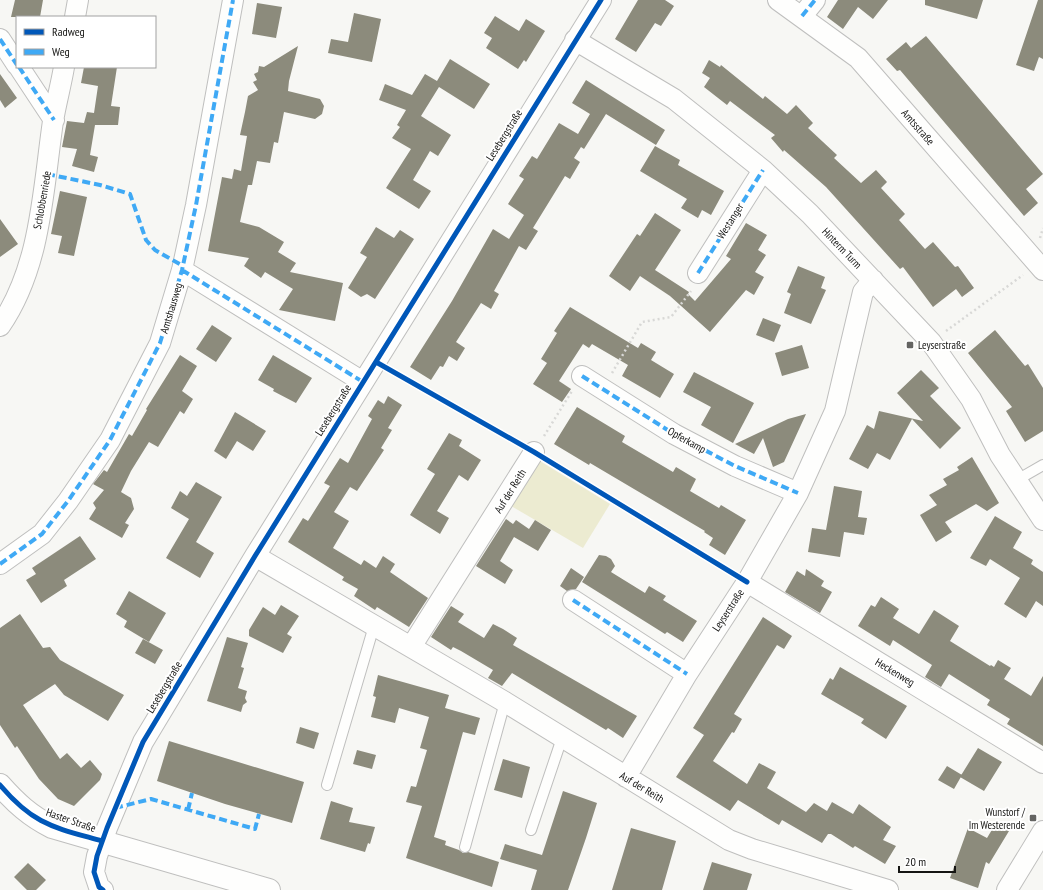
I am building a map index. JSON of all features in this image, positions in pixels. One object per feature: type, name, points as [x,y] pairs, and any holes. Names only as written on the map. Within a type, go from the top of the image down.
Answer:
[{"type":"main road","name":"Haster Straße","points":[[0,785],[16,803],[33,817],[52,827],[269,890]]},
{"type":"street","points":[[75,16],[78,0]]},
{"type":"street","name":"Amtshausweg","points":[[0,564],[42,534],[68,501],[110,440],[160,343],[182,270],[196,205],[233,0]]},
{"type":"street","name":"Lesebergstraße","points":[[103,890],[99,887],[94,872],[102,841],[143,742],[255,556],[601,0]]},
{"type":"street","name":"Amtsstraße","points":[[778,0],[858,58],[1040,266]]},
{"type":"street","points":[[802,16],[815,0]]},
{"type":"street","name":"Hinterm Turm","points":[[575,40],[674,99],[763,170],[810,214],[931,342],[971,399],[1000,455],[1043,520]]},
{"type":"street","points":[[9,56],[16,66]]},
{"type":"street","points":[[17,68],[54,120]]},
{"type":"street","name":"Schlobbenriede","points":[[0,326],[20,292],[30,265],[47,174],[54,120],[64,68]]},
{"type":"street","name":"Westanger","points":[[698,273],[763,170]]},
{"type":"street","name":"Lesebergstraße","points":[[182,270],[363,382]]},
{"type":"street","name":"Leyserstraße","points":[[626,777],[687,674],[747,582],[798,493],[835,411],[863,292],[873,280]]},
{"type":"street","name":"Opferkamp","points":[[582,376],[674,434],[735,466],[798,493]]},
{"type":"street","name":"Auf der Reith","points":[[411,647],[534,452]]},
{"type":"street","name":"Auf der Reith","points":[[255,556],[505,702],[728,840],[752,849],[888,890]]},
{"type":"street","name":"Heckenweg","points":[[747,582],[1043,763]]},
{"type":"street","points":[[573,600],[687,674]]},
{"type":"street","points":[[1007,890],[1043,831]]},
{"type":"lane","points":[[1017,480],[1043,465]]},
{"type":"lane","points":[[327,785],[374,626]]},
{"type":"lane","points":[[465,847],[505,702]]},
{"type":"lane","points":[[531,830],[562,738]]},
{"type":"path","points":[[931,342],[1040,266],[1038,244],[1043,228]]},
{"type":"path","points":[[603,388],[642,322],[671,317],[695,286],[698,273]]},
{"type":"path","points":[[534,452],[582,376]]},
{"type":"green space","points":[[535,458],[610,504],[583,548],[506,503]]},
{"type":"building","points":[[15,0],[43,0],[40,16],[11,17]]},
{"type":"building","points":[[638,0],[665,0],[674,6],[661,26],[655,23],[636,52],[615,39]]},
{"type":"building","points":[[838,0],[888,0],[873,19],[858,7],[843,29],[827,17]]},
{"type":"building","points":[[925,0],[983,0],[977,19],[925,5]]},
{"type":"building","points":[[1038,0],[1043,0],[1043,59],[1039,57],[1034,71],[1016,65]]},
{"type":"building","points":[[257,3],[282,7],[276,38],[252,34]]},
{"type":"building","points":[[354,13],[381,19],[372,62],[328,53],[331,39],[348,42]]},
{"type":"building","points":[[495,16],[519,31],[526,19],[545,31],[526,62],[524,60],[518,69],[486,48],[492,38],[484,33]]},
{"type":"building","points":[[926,36],[1043,174],[1026,189],[1038,203],[1024,216],[900,70],[897,71],[886,59],[906,42],[911,48]]},
{"type":"building","points":[[298,46],[288,91],[320,99],[324,106],[322,114],[315,119],[284,112],[278,143],[274,142],[270,163],[257,161],[252,185],[248,185],[240,222],[259,227],[284,242],[278,252],[296,263],[290,272],[343,283],[335,321],[279,310],[293,289],[265,272],[261,278],[244,266],[249,258],[208,251],[222,177],[232,179],[234,169],[241,171],[247,136],[240,135],[248,96],[258,90],[253,82],[257,80],[254,74],[258,72],[259,66],[264,67]]},
{"type":"building","points":[[450,59],[490,84],[474,109],[439,87],[421,116],[451,135],[438,156],[430,151],[413,180],[431,191],[419,209],[386,188],[411,149],[392,138],[400,127],[397,125],[406,110],[379,100],[385,84],[412,95],[425,74],[437,81]]},
{"type":"building","points":[[709,60],[720,67],[721,65],[763,99],[765,96],[787,114],[796,105],[813,123],[808,128],[837,155],[834,158],[861,183],[876,170],[887,182],[881,188],[905,214],[899,220],[925,249],[933,242],[955,267],[958,266],[974,288],[962,297],[956,289],[933,307],[903,267],[900,269],[826,187],[784,150],[783,152],[771,138],[775,135],[730,101],[727,105],[704,87],[710,78],[702,73]]},
{"type":"building","points":[[84,68],[117,68],[111,106],[120,107],[118,125],[95,125],[90,155],[98,157],[94,172],[72,166],[77,149],[62,147],[67,121],[84,123],[87,112],[94,113],[98,86],[81,83]]},
{"type":"building","points":[[0,74],[17,98],[5,108],[0,100]]},
{"type":"building","points":[[586,80],[665,130],[656,145],[606,114],[584,149],[581,147],[574,158],[580,162],[570,179],[565,176],[533,228],[538,231],[526,250],[519,246],[494,291],[499,294],[491,309],[481,303],[456,342],[465,348],[457,361],[449,356],[443,367],[440,366],[431,380],[410,367],[452,301],[493,229],[509,239],[524,215],[508,204],[524,179],[519,176],[532,156],[537,159],[559,123],[578,134],[590,114],[572,103]]},
{"type":"building","points":[[655,146],[680,160],[678,165],[724,191],[711,215],[702,210],[698,218],[681,208],[687,199],[640,171]]},
{"type":"building","points":[[60,191],[87,197],[74,256],[58,253],[62,236],[51,234]]},
{"type":"building","points":[[655,213],[681,230],[655,270],[689,292],[688,294],[695,301],[731,259],[726,256],[746,223],[767,235],[758,250],[766,255],[755,272],[764,277],[754,295],[746,290],[710,332],[670,296],[640,276],[630,291],[609,276],[637,234],[640,236]]},
{"type":"building","points":[[0,219],[18,244],[0,257]]},
{"type":"building","points":[[376,227],[394,238],[400,230],[414,239],[375,299],[367,294],[361,297],[348,288],[367,257],[360,253]]},
{"type":"building","points":[[798,266],[825,277],[821,288],[826,290],[811,324],[784,313],[791,294],[787,292]]},
{"type":"building","points":[[570,307],[638,348],[641,343],[656,352],[651,360],[674,374],[660,398],[622,376],[628,365],[592,344],[589,348],[583,344],[559,381],[571,389],[562,402],[533,384],[547,363],[541,359],[557,333],[554,331]]},
{"type":"building","points":[[763,318],[781,325],[774,342],[756,335]]},
{"type":"building","points":[[212,325],[232,338],[216,362],[196,349]]},
{"type":"building","points":[[995,330],[1025,366],[1028,364],[1043,388],[1043,431],[1025,442],[1006,411],[1012,407],[968,353]]},
{"type":"building","points":[[802,345],[809,368],[782,376],[775,353]]},
{"type":"building","points":[[180,355],[197,366],[182,391],[193,399],[184,414],[180,411],[158,447],[149,442],[131,471],[121,492],[131,498],[134,509],[125,523],[129,525],[122,538],[89,519],[96,508],[93,503],[104,490],[93,484],[104,470],[107,472],[129,434],[132,436],[147,410],[146,409]]},
{"type":"building","points":[[273,355],[312,378],[296,403],[273,391],[274,389],[258,380]]},
{"type":"building","points":[[921,370],[939,388],[930,396],[961,428],[940,449],[912,419],[890,460],[877,453],[868,469],[849,459],[867,425],[874,429],[879,411],[923,421],[897,393]]},
{"type":"building","points":[[694,372],[754,403],[733,443],[701,425],[711,407],[683,392]]},
{"type":"building","points":[[388,396],[402,405],[388,428],[392,430],[381,448],[384,450],[357,491],[350,487],[334,512],[349,521],[333,548],[361,565],[364,560],[376,568],[383,556],[395,564],[390,572],[428,598],[409,627],[377,607],[375,610],[354,596],[358,589],[342,580],[344,577],[288,542],[303,518],[308,521],[330,486],[324,483],[340,458],[348,463],[372,419],[368,416],[378,400],[384,404]]},
{"type":"building","points":[[577,407],[625,436],[622,442],[673,472],[676,467],[696,479],[690,491],[719,508],[721,505],[746,520],[725,555],[709,545],[713,538],[704,532],[705,531],[590,463],[589,465],[554,444]]},
{"type":"building","points":[[235,412],[266,431],[253,451],[237,441],[226,459],[214,451]]},
{"type":"building","points":[[806,414],[784,462],[773,467],[763,438],[754,454],[735,444],[788,419]]},
{"type":"building","points":[[449,433],[462,440],[459,446],[481,460],[468,481],[459,475],[437,511],[449,518],[440,534],[410,515],[435,474],[427,469]]},
{"type":"building","points":[[972,457],[999,503],[987,511],[976,504],[945,522],[952,532],[936,542],[920,515],[937,505],[929,495],[947,485],[943,479],[959,470],[957,467]]},
{"type":"building","points":[[196,482],[222,497],[196,542],[214,553],[200,578],[166,558],[189,519],[171,508],[180,491],[187,496]]},
{"type":"building","points":[[834,486],[862,491],[858,517],[867,518],[864,535],[844,532],[840,557],[808,552],[812,528],[826,530]]},
{"type":"building","points":[[995,516],[1022,532],[1013,548],[1033,560],[1031,564],[1043,572],[1043,606],[1036,601],[1026,618],[1004,604],[1020,578],[990,559],[986,566],[970,558]]},
{"type":"building","points":[[506,519],[513,524],[516,520],[529,529],[535,520],[551,530],[538,551],[514,537],[500,561],[513,570],[505,584],[476,566]]},
{"type":"building","points":[[80,536],[96,559],[64,580],[67,586],[41,603],[26,580],[36,574],[32,568]]},
{"type":"building","points":[[599,555],[606,556],[611,559],[615,566],[611,572],[645,593],[649,586],[666,596],[663,600],[697,621],[683,642],[667,632],[665,634],[582,582]]},
{"type":"building","points":[[571,568],[584,577],[576,589],[567,591],[560,586]]},
{"type":"building","points":[[806,569],[824,581],[821,586],[832,592],[820,613],[785,592],[797,571],[805,576]]},
{"type":"building","points":[[129,591],[166,613],[149,642],[124,627],[127,621],[116,614]]},
{"type":"building","points":[[881,597],[899,609],[893,618],[919,634],[934,610],[959,626],[950,641],[990,666],[991,665],[994,667],[998,660],[1011,668],[1004,679],[1031,696],[1043,676],[1043,746],[1007,724],[1010,719],[987,705],[990,700],[949,674],[941,687],[925,677],[932,665],[893,640],[890,646],[858,626],[871,605],[875,607]]},
{"type":"building","points":[[281,605],[299,616],[287,634],[292,637],[283,653],[249,636],[249,630],[263,607],[275,615]]},
{"type":"building","points":[[451,606],[464,614],[458,622],[484,638],[493,624],[503,629],[517,638],[513,645],[637,716],[623,738],[608,728],[606,730],[512,673],[502,686],[488,678],[493,670],[453,647],[451,650],[431,637]]},
{"type":"building","points":[[20,614],[43,648],[50,647],[60,660],[124,695],[108,721],[64,695],[55,684],[23,705],[60,759],[67,753],[81,768],[90,760],[102,774],[100,780],[74,806],[58,799],[39,779],[17,746],[15,748],[0,725],[0,628]]},
{"type":"building","points":[[763,617],[792,636],[784,649],[777,645],[734,714],[742,719],[734,733],[732,732],[713,761],[747,784],[759,763],[776,772],[767,788],[806,812],[814,803],[827,811],[832,802],[853,814],[859,804],[891,827],[883,840],[896,846],[885,864],[855,846],[853,848],[831,834],[828,834],[822,843],[782,820],[779,825],[738,800],[730,811],[676,777],[704,735],[693,728]]},
{"type":"building","points":[[227,637],[248,643],[241,667],[244,668],[238,688],[247,691],[245,698],[247,702],[243,705],[241,712],[207,701]]},
{"type":"building","points":[[143,639],[163,650],[155,664],[135,653]]},
{"type":"building","points":[[840,667],[907,706],[886,739],[861,723],[864,719],[821,694],[830,678],[833,680]]},
{"type":"building","points":[[378,675],[449,695],[445,708],[480,718],[475,735],[463,732],[434,837],[446,841],[445,845],[463,853],[468,852],[499,862],[492,887],[406,858],[422,806],[406,802],[411,786],[416,787],[427,750],[420,748],[429,717],[399,708],[395,723],[371,717],[376,697],[373,696]]},
{"type":"building","points":[[300,727],[319,733],[314,749],[296,743]]},
{"type":"building","points":[[169,741],[304,782],[292,823],[225,804],[157,781]]},
{"type":"building","points":[[978,748],[1002,762],[984,791],[960,777]]},
{"type":"building","points":[[357,750],[376,755],[372,769],[353,764]]},
{"type":"building","points":[[503,759],[530,767],[522,798],[494,790]]},
{"type":"building","points":[[947,766],[962,775],[954,789],[938,780]]},
{"type":"building","points":[[563,791],[597,803],[586,838],[568,890],[531,890],[537,870],[500,859],[505,844],[542,855]]},
{"type":"building","points":[[331,801],[353,808],[349,822],[375,827],[370,844],[368,843],[365,852],[320,839]]},
{"type":"building","points":[[996,823],[1009,831],[989,864],[986,862],[978,888],[950,878],[968,828],[987,838]]},
{"type":"building","points":[[631,828],[676,841],[662,890],[612,890]]},
{"type":"building","points":[[712,862],[752,874],[747,890],[703,890]]},
{"type":"building","points":[[28,863],[46,880],[36,890],[27,890],[14,877]]},
{"type":"marked path","points":[[0,564],[42,534],[68,501],[110,440],[160,343],[182,270],[196,205],[233,0]]},
{"type":"marked path","points":[[802,16],[815,0]]},
{"type":"marked path","points":[[0,39],[16,63]]},
{"type":"marked path","points":[[20,68],[54,120]]},
{"type":"marked path","points":[[698,273],[763,170]]},
{"type":"marked path","points":[[47,174],[100,185],[130,194],[146,240],[155,250],[183,266]]},
{"type":"marked path","points":[[182,270],[363,382]]},
{"type":"marked path","points":[[582,376],[674,434],[735,466],[798,493]]},
{"type":"marked path","points":[[573,600],[687,674]]},
{"type":"marked path","points":[[188,810],[192,793]]},
{"type":"marked path","points":[[115,808],[151,799],[255,829],[259,814]]},
{"type":"cycle path","points":[[103,890],[99,887],[94,872],[97,856],[107,828],[143,742],[255,556],[601,0]]},
{"type":"cycle path","points":[[376,362],[534,452],[747,582]]},
{"type":"cycle path","points":[[0,785],[23,809],[34,817],[57,828],[102,841]]},
{"type":"place","name":"Leyserstraße","points":[[910,345]]},
{"type":"place","name":"Wunstorf / Im Westerende","points":[[1033,818]]}]
